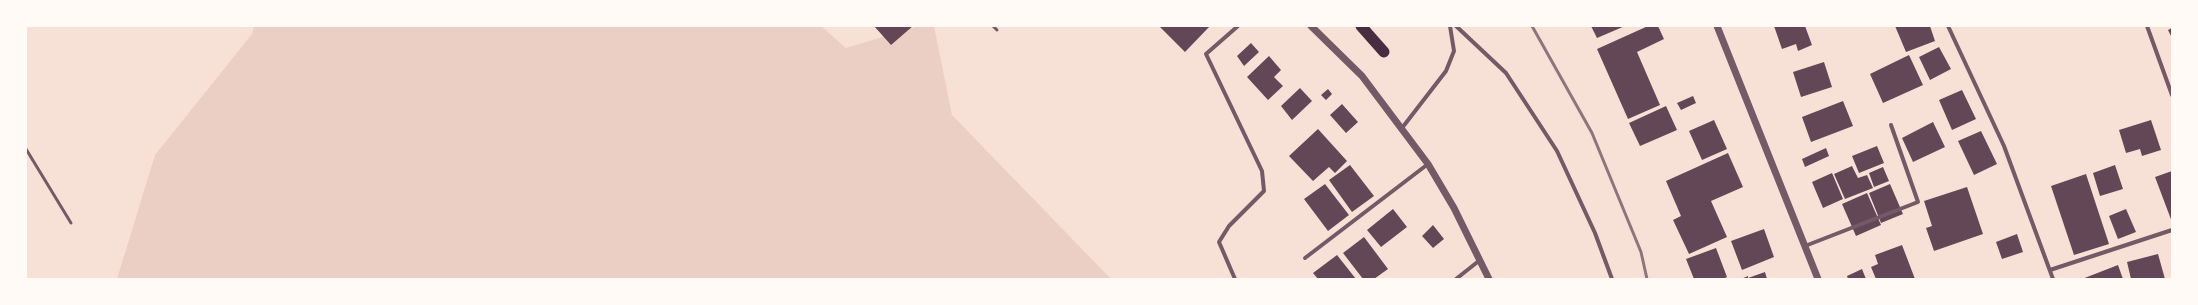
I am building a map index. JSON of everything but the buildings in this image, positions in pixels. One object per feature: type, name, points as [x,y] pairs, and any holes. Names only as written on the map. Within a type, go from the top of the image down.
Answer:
[{"type":"highway","points":[[1361,26],[1384,52]]},
{"type":"street","points":[[1235,279],[1219,242],[1229,226],[1264,191],[1262,171],[1206,54],[1238,26]]},
{"type":"street","points":[[1310,26],[1362,76],[1428,164],[1480,259],[1488,279]]},
{"type":"street","points":[[1402,128],[1446,71],[1454,50],[1450,26]]},
{"type":"street","points":[[1456,26],[1506,73],[1557,151],[1594,233],[1612,279]]},
{"type":"street","points":[[1717,26],[1818,279]]},
{"type":"street","points":[[1948,26],[2004,146],[2053,279]]},
{"type":"street","points":[[2147,26],[2172,95]]},
{"type":"street","points":[[1805,246],[1918,202],[1891,125]]},
{"type":"street","points":[[1305,258],[1428,164]]},
{"type":"street","points":[[2050,270],[2172,230]]},
{"type":"street","points":[[1456,279],[1480,259]]},
{"type":"lane","points":[[993,26],[997,30]]},
{"type":"lane","points":[[26,149],[71,223]]},
{"type":"shaded area","points":[[254,26],[821,26],[846,48],[919,26],[934,26],[952,115],[1111,279],[117,279],[155,155],[252,34]]},
{"type":"railway","points":[[1532,26],[1592,133],[1641,252],[1647,279]]}]
